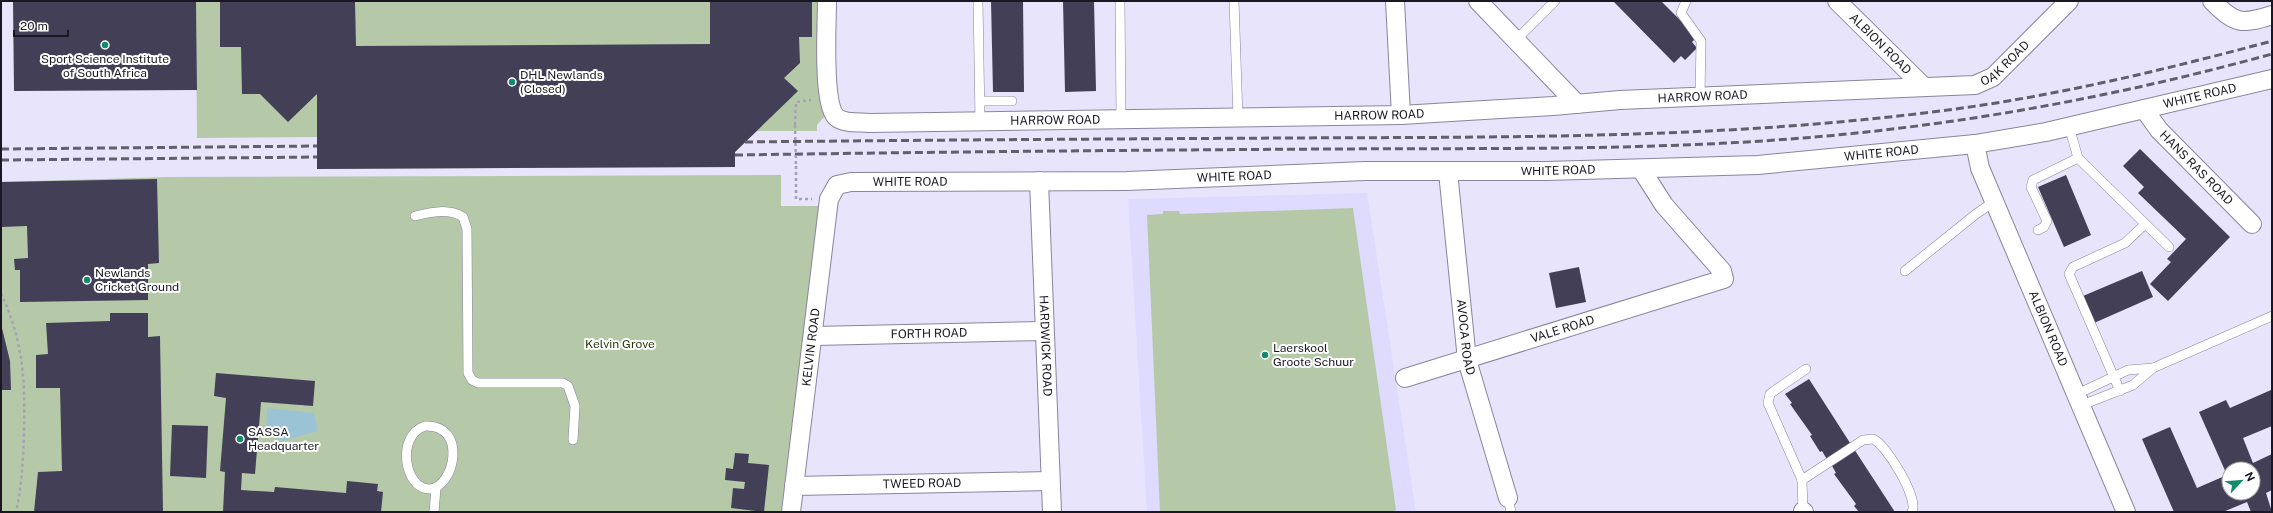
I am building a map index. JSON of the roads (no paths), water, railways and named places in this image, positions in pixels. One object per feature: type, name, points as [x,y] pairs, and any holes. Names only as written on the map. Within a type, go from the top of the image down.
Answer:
[{"type":"street","name":"HARROW ROAD","points":[[827,1],[828,99],[836,116],[848,121],[869,123],[1401,115],[1700,96],[1924,87]]},
{"type":"street","points":[[1395,1],[1401,115]]},
{"type":"street","points":[[1478,1],[1577,104]]},
{"type":"street","name":"ALBION ROAD","points":[[1838,1],[1924,87]]},
{"type":"street","name":"OAK ROAD","points":[[1924,87],[1975,85],[1986,82],[2069,1]]},
{"type":"street","points":[[2212,1],[2229,18],[2244,22],[2272,15]]},
{"type":"street","name":"WHITE ROAD","points":[[837,185],[850,182],[896,180],[1127,181],[1365,171],[1448,172],[1641,169],[1758,165],[1975,144],[2069,126],[2272,79]]},
{"type":"street","name":"HANS RAS ROAD","points":[[2144,109],[2159,130],[2252,224]]},
{"type":"street","name":"ALBION ROAD","points":[[1975,144],[1980,168],[2080,400],[2126,512]]},
{"type":"street","name":"VALE ROAD","points":[[1404,378],[1720,282],[1724,276],[1722,270],[1664,205],[1641,169]]},
{"type":"street","name":"AVOCA ROAD","points":[[1448,172],[1467,360],[1509,505]]},
{"type":"street","name":"HARDWICK ROAD","points":[[1039,180],[1052,512]]},
{"type":"street","name":"KELVIN ROAD","points":[[791,512],[814,336],[829,199],[837,185]]},
{"type":"street","name":"FORTH ROAD","points":[[814,336],[1044,331]]},
{"type":"street","name":"TWEED ROAD","points":[[794,486],[1050,481]]},
{"type":"lane","points":[[978,1],[980,121]]},
{"type":"lane","points":[[1120,1],[1120,119]]},
{"type":"lane","points":[[1234,1],[1238,117]]},
{"type":"lane","points":[[1516,40],[1555,1]]},
{"type":"lane","points":[[1686,1],[1681,13],[1701,41],[1700,96]]},
{"type":"lane","points":[[980,102],[1012,101]]},
{"type":"lane","points":[[2069,126],[2078,158],[2169,246]]},
{"type":"lane","points":[[2038,230],[2044,227],[2047,221],[2031,187],[2033,180],[2078,158]]},
{"type":"lane","points":[[1905,271],[1976,214],[1995,201]]},
{"type":"lane","points":[[415,216],[427,213],[454,212],[463,217],[467,230],[468,373],[472,380],[478,382],[563,383],[568,386],[575,406],[573,440]]},
{"type":"lane","points":[[2120,391],[2069,274],[2073,267],[2125,243],[2145,224]]},
{"type":"lane","points":[[2080,400],[2120,391],[2136,383],[2153,368],[2272,316]]},
{"type":"lane","points":[[2080,400],[2114,375],[2128,370],[2153,368]]},
{"type":"lane","points":[[1804,511],[1802,480],[1768,403],[1770,394],[1806,369]]},
{"type":"lane","points":[[434,512],[436,488],[446,479],[453,452],[453,446],[450,437],[444,431],[435,427],[425,426],[411,435],[407,444],[406,452],[411,476],[415,483],[425,489],[436,488]]},
{"type":"lane","points":[[1802,480],[1863,440],[1873,438],[1882,444],[1910,490],[1913,499],[1912,512]]},
{"type":"water","points":[[267,408],[314,413],[318,431],[282,441],[266,430]]},
{"type":"railway","points":[[745,142],[1609,135],[1771,127],[1852,121],[1932,112],[2018,99],[2146,73],[2272,41]]},
{"type":"railway","points":[[735,155],[1585,148],[1711,144],[1774,140],[1892,129],[2002,114],[2111,93],[2272,54]]},
{"type":"railway","points":[[1,149],[317,146]]},
{"type":"railway","points":[[1,160],[317,157]]},
{"type":"place","name":"Sport Science Institute of South Africa","points":[[105,45]]},
{"type":"place","name":"DHL Newlands (Closed)","points":[[512,82]]},
{"type":"place","name":"Newlands Cricket Ground","points":[[87,280]]},
{"type":"place","name":"Laerskool Groote Schuur","points":[[1265,355]]},
{"type":"place","name":"SASSA Headquarter","points":[[240,439]]},
{"type":"park label","name":"Kelvin Grove","points":[[620,344]]}]
